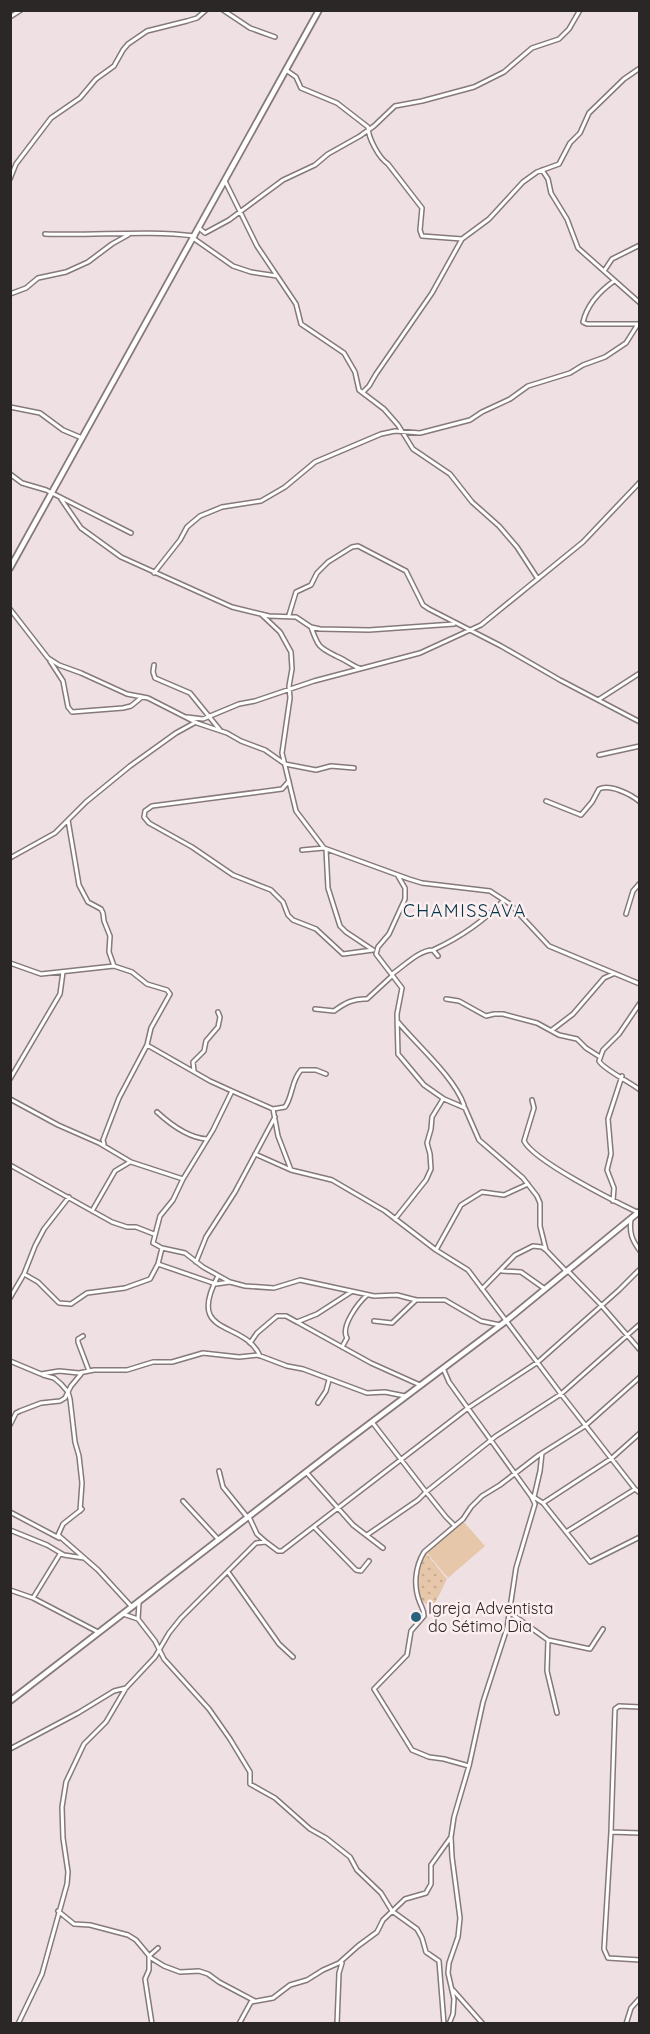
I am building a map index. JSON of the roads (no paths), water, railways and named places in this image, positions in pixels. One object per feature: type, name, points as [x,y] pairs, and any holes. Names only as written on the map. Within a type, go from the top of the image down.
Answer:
[{"type":"street","points":[[10,17],[21,10]]},
{"type":"street","points":[[10,179],[16,164],[51,118],[80,98],[96,79],[114,66],[128,44],[147,32],[197,18],[206,10]]},
{"type":"street","points":[[223,10],[250,28],[274,37]]},
{"type":"street","points":[[10,568],[49,492],[55,487],[319,10]]},
{"type":"street","points":[[199,228],[205,233],[283,180],[315,165],[328,154],[368,130],[395,106],[474,87],[504,72],[532,48],[559,39],[569,29],[580,10]]},
{"type":"street","points":[[362,393],[432,293],[462,239],[499,210],[523,182],[542,170],[559,164],[570,143],[580,133],[589,113],[624,79],[639,68]]},
{"type":"street","points":[[286,70],[296,77],[302,88],[336,103],[368,127],[369,137],[383,161],[388,164],[422,208],[420,230],[422,236],[462,239]]},
{"type":"street","points":[[542,170],[549,179],[551,194],[567,219],[579,248],[639,303]]},
{"type":"street","points":[[225,181],[257,246],[296,304],[301,324],[344,353],[355,372],[358,389],[376,401],[413,449],[448,473],[472,502],[499,526],[527,559],[538,579]]},
{"type":"street","points":[[45,234],[158,233],[194,237],[233,266],[251,272],[278,276]]},
{"type":"street","points":[[10,294],[26,288],[38,278],[66,272],[88,262],[112,244],[129,235]]},
{"type":"street","points":[[604,271],[612,259],[639,245]]},
{"type":"street","points":[[614,281],[595,298],[583,322],[587,324],[639,324]]},
{"type":"street","points":[[154,573],[179,541],[186,527],[201,516],[222,507],[261,501],[285,487],[315,462],[381,434],[420,433],[470,420],[510,399],[528,386],[570,373],[605,357],[626,343],[639,324]]},
{"type":"street","points":[[10,407],[40,413],[63,430],[82,438]]},
{"type":"street","points":[[10,474],[25,484],[49,492],[131,533]]},
{"type":"street","points":[[187,717],[197,719],[208,717],[239,704],[420,653],[482,625],[583,542],[639,482]]},
{"type":"street","points":[[61,499],[81,528],[121,557],[232,607],[262,615],[289,615],[311,627],[369,630],[458,625]]},
{"type":"street","points":[[289,615],[296,592],[311,585],[317,573],[328,562],[352,547],[358,546],[406,570],[423,605],[639,722]]},
{"type":"street","points":[[10,609],[50,660],[63,681],[66,702],[72,712],[123,708],[142,697]]},
{"type":"street","points":[[262,615],[280,632],[291,652],[290,698],[282,747],[288,781],[296,811],[325,848],[328,888],[340,926],[373,950],[403,989],[396,1021],[398,1054],[419,1080],[444,1099],[465,1107]]},
{"type":"street","points":[[311,627],[317,644],[323,651],[360,669]]},
{"type":"street","points":[[50,660],[265,750],[285,764],[316,770],[331,766],[354,768]]},
{"type":"street","points":[[154,665],[153,672],[156,678],[190,693],[221,731]]},
{"type":"street","points":[[598,700],[639,673]]},
{"type":"street","points":[[10,858],[48,838],[86,802],[130,766],[176,733],[196,722]]},
{"type":"street","points":[[599,755],[639,746]]},
{"type":"street","points":[[288,781],[282,789],[152,806],[145,811],[144,817],[149,823],[192,847],[233,875],[271,890],[283,902],[288,915],[293,920],[316,929],[343,954],[373,950]]},
{"type":"street","points":[[546,801],[581,815],[599,789],[603,787],[630,794],[639,802]]},
{"type":"street","points":[[68,820],[78,885],[88,902],[103,913],[110,936],[109,952],[114,966]]},
{"type":"street","points":[[302,850],[325,848],[422,883],[485,890],[504,900],[525,918],[549,946],[639,984]]},
{"type":"street","points":[[376,954],[378,947],[389,934],[405,899],[405,888],[397,875]]},
{"type":"street","points":[[626,914],[633,891],[639,883]]},
{"type":"street","points":[[315,1009],[334,1011],[358,998],[367,999],[418,955],[452,941],[484,919],[504,900]]},
{"type":"street","points":[[433,950],[438,956]]},
{"type":"street","points":[[10,963],[41,974],[114,966],[132,972],[147,984],[167,990],[170,994],[151,1028],[147,1045],[119,1098],[103,1140],[106,1147]]},
{"type":"street","points":[[10,1079],[60,994],[63,972]]},
{"type":"street","points":[[552,1030],[573,1014],[604,978],[614,973]]},
{"type":"street","points":[[446,999],[459,1001],[486,1016],[504,1014],[537,1023],[559,1035],[577,1039],[600,1057]]},
{"type":"street","points":[[639,1003],[619,1034],[603,1050],[600,1057],[603,1067],[622,1076],[639,1090]]},
{"type":"street","points":[[195,1072],[192,1062],[204,1051],[206,1041],[218,1026],[220,1017],[218,1012]]},
{"type":"street","points":[[396,1021],[441,1069],[462,1100],[478,1140],[528,1184],[539,1199],[540,1226],[546,1250]]},
{"type":"street","points":[[147,1045],[232,1091],[273,1109],[285,1107],[294,1081],[301,1070],[316,1070],[326,1074]]},
{"type":"street","points":[[613,1201],[614,1188],[607,1170],[611,1154],[608,1119],[622,1076]]},
{"type":"street","points":[[230,1282],[185,1253],[153,1244],[160,1216],[172,1200],[208,1138],[232,1091]]},
{"type":"street","points":[[10,1099],[131,1162],[183,1179]]},
{"type":"street","points":[[395,1219],[426,1180],[431,1169],[427,1143],[432,1117],[444,1099]]},
{"type":"street","points":[[10,1701],[405,1396],[506,1321],[639,1212],[613,1201],[534,1155],[525,1144],[526,1130],[534,1108],[532,1100]]},
{"type":"street","points":[[273,1109],[278,1136],[291,1170]]},
{"type":"street","points":[[156,1112],[168,1122],[199,1138],[208,1138]]},
{"type":"street","points":[[196,1262],[206,1237],[235,1192],[276,1116]]},
{"type":"street","points":[[255,1154],[306,1175],[328,1178],[395,1219],[436,1250],[466,1268],[585,1426],[639,1493]]},
{"type":"street","points":[[92,1211],[115,1170],[131,1162]]},
{"type":"street","points":[[10,1165],[119,1225],[136,1227],[154,1234]]},
{"type":"street","points":[[436,1250],[461,1205],[482,1192],[504,1195],[528,1184]]},
{"type":"street","points":[[10,1298],[24,1274],[44,1229],[69,1197]]},
{"type":"street","points":[[632,1218],[630,1230],[639,1251]]},
{"type":"street","points":[[482,1290],[512,1257],[530,1247],[542,1247],[601,1305],[639,1350]]},
{"type":"street","points":[[24,1274],[38,1282],[59,1302],[71,1304],[87,1293],[137,1285],[150,1279],[158,1264],[162,1248]]},
{"type":"street","points":[[158,1264],[220,1284],[230,1282],[274,1287],[300,1280],[367,1295],[397,1295],[416,1300],[445,1300],[481,1321],[500,1325]]},
{"type":"street","points":[[219,1471],[223,1487],[248,1517],[257,1534],[282,1551],[468,1408],[538,1362],[639,1269]]},
{"type":"street","points":[[501,1271],[521,1272],[546,1289]]},
{"type":"street","points":[[218,1276],[207,1303],[211,1318],[250,1343],[260,1356]]},
{"type":"street","points":[[297,1322],[318,1314],[353,1291]]},
{"type":"street","points":[[342,1347],[347,1338],[344,1333],[345,1328],[355,1308],[367,1295]]},
{"type":"street","points":[[374,1321],[392,1323],[416,1300]]},
{"type":"street","points":[[250,1343],[257,1333],[277,1316],[286,1316],[342,1347],[420,1385]]},
{"type":"street","points":[[367,1535],[418,1500],[491,1440],[561,1394],[639,1324]]},
{"type":"street","points":[[83,1336],[78,1339],[78,1342],[89,1371]]},
{"type":"street","points":[[41,1374],[59,1371],[128,1370],[153,1362],[172,1362],[203,1353],[239,1357],[260,1356],[367,1393],[386,1392],[405,1396]]},
{"type":"street","points":[[12,1360],[33,1372],[54,1378],[68,1392],[82,1483],[81,1510],[63,1524],[58,1535],[60,1539]]},
{"type":"street","points":[[443,1367],[449,1382],[514,1474],[533,1496],[543,1503],[590,1562],[639,1537]]},
{"type":"street","points":[[10,1425],[16,1413],[20,1411],[41,1403],[60,1401],[65,1398],[79,1375],[84,1372]]},
{"type":"street","points":[[469,1766],[429,1757],[412,1750],[374,1689],[407,1655],[411,1631],[424,1616],[415,1587],[416,1575],[423,1554],[463,1519],[475,1502],[542,1453],[585,1426],[639,1377]]},
{"type":"street","points":[[318,1403],[326,1391],[329,1380]]},
{"type":"street","points":[[372,1422],[455,1526]]},
{"type":"street","points":[[543,1503],[612,1458],[639,1433]]},
{"type":"street","points":[[441,1977],[449,1963],[458,1937],[460,1918],[451,1837],[455,1812],[469,1766],[483,1702],[505,1638],[516,1568],[535,1510],[536,1504],[533,1496],[542,1453]]},
{"type":"street","points":[[306,1472],[353,1525],[383,1548]]},
{"type":"street","points":[[566,1532],[635,1489]]},
{"type":"street","points":[[183,1501],[219,1540]]},
{"type":"street","points":[[10,1512],[60,1539],[86,1558],[131,1607]]},
{"type":"street","points":[[314,1527],[356,1570],[361,1570],[369,1561]]},
{"type":"street","points":[[10,1530],[47,1545],[60,1554],[73,1558],[86,1558]]},
{"type":"street","points":[[18,2024],[42,1974],[68,1879],[62,1815],[66,1782],[87,1740],[106,1722],[126,1688],[160,1650],[182,1618],[256,1543],[257,1534]]},
{"type":"street","points":[[256,1543],[266,1542]]},
{"type":"street","points":[[33,1598],[60,1554]]},
{"type":"street","points":[[228,1572],[279,1644],[293,1657]]},
{"type":"street","points":[[10,1590],[33,1598],[100,1632]]},
{"type":"street","points":[[138,1619],[140,1602]]},
{"type":"street","points":[[509,1612],[548,1640],[590,1649],[603,1629]]},
{"type":"street","points":[[123,1614],[138,1619],[155,1641],[164,1659],[194,1690],[230,1738],[250,1772],[250,1784],[275,1798],[310,1829],[350,1857],[357,1870],[381,1893],[392,1911],[417,1929],[426,1952],[439,1961],[444,2024]]},
{"type":"street","points":[[548,1640],[547,1671],[557,1713]]},
{"type":"street","points":[[10,1749],[78,1713],[114,1690],[126,1688]]},
{"type":"street","points":[[639,1707],[620,1706],[615,1709],[604,1954],[608,1958],[639,1960]]},
{"type":"street","points":[[611,1832],[639,1833]]},
{"type":"street","points":[[239,2024],[248,2004],[273,1998],[290,1985],[307,1980],[315,1973],[342,1961],[377,1932],[382,1921],[405,1899],[426,1893],[431,1884],[431,1865],[451,1837]]},
{"type":"street","points":[[388,1906],[396,1907]]},
{"type":"street","points":[[58,1911],[74,1924],[90,1925],[128,1935],[136,1940],[149,1956],[173,1970],[208,1974],[255,2001]]},
{"type":"street","points":[[152,2024],[146,1981],[149,1956],[158,1948]]},
{"type":"street","points":[[337,2024],[339,1973],[342,1961]]},
{"type":"street","points":[[449,1963],[448,1973],[452,1988],[453,2010],[449,2024]]},
{"type":"street","points":[[452,1988],[483,2024]]},
{"type":"street","points":[[626,2024],[639,1998]]},
{"type":"place","name":"Igreja Adventista do Sétimo Dia","points":[[416,1617]]},
{"type":"district","name":"CHAMISSAVA","points":[[465,910]]}]
